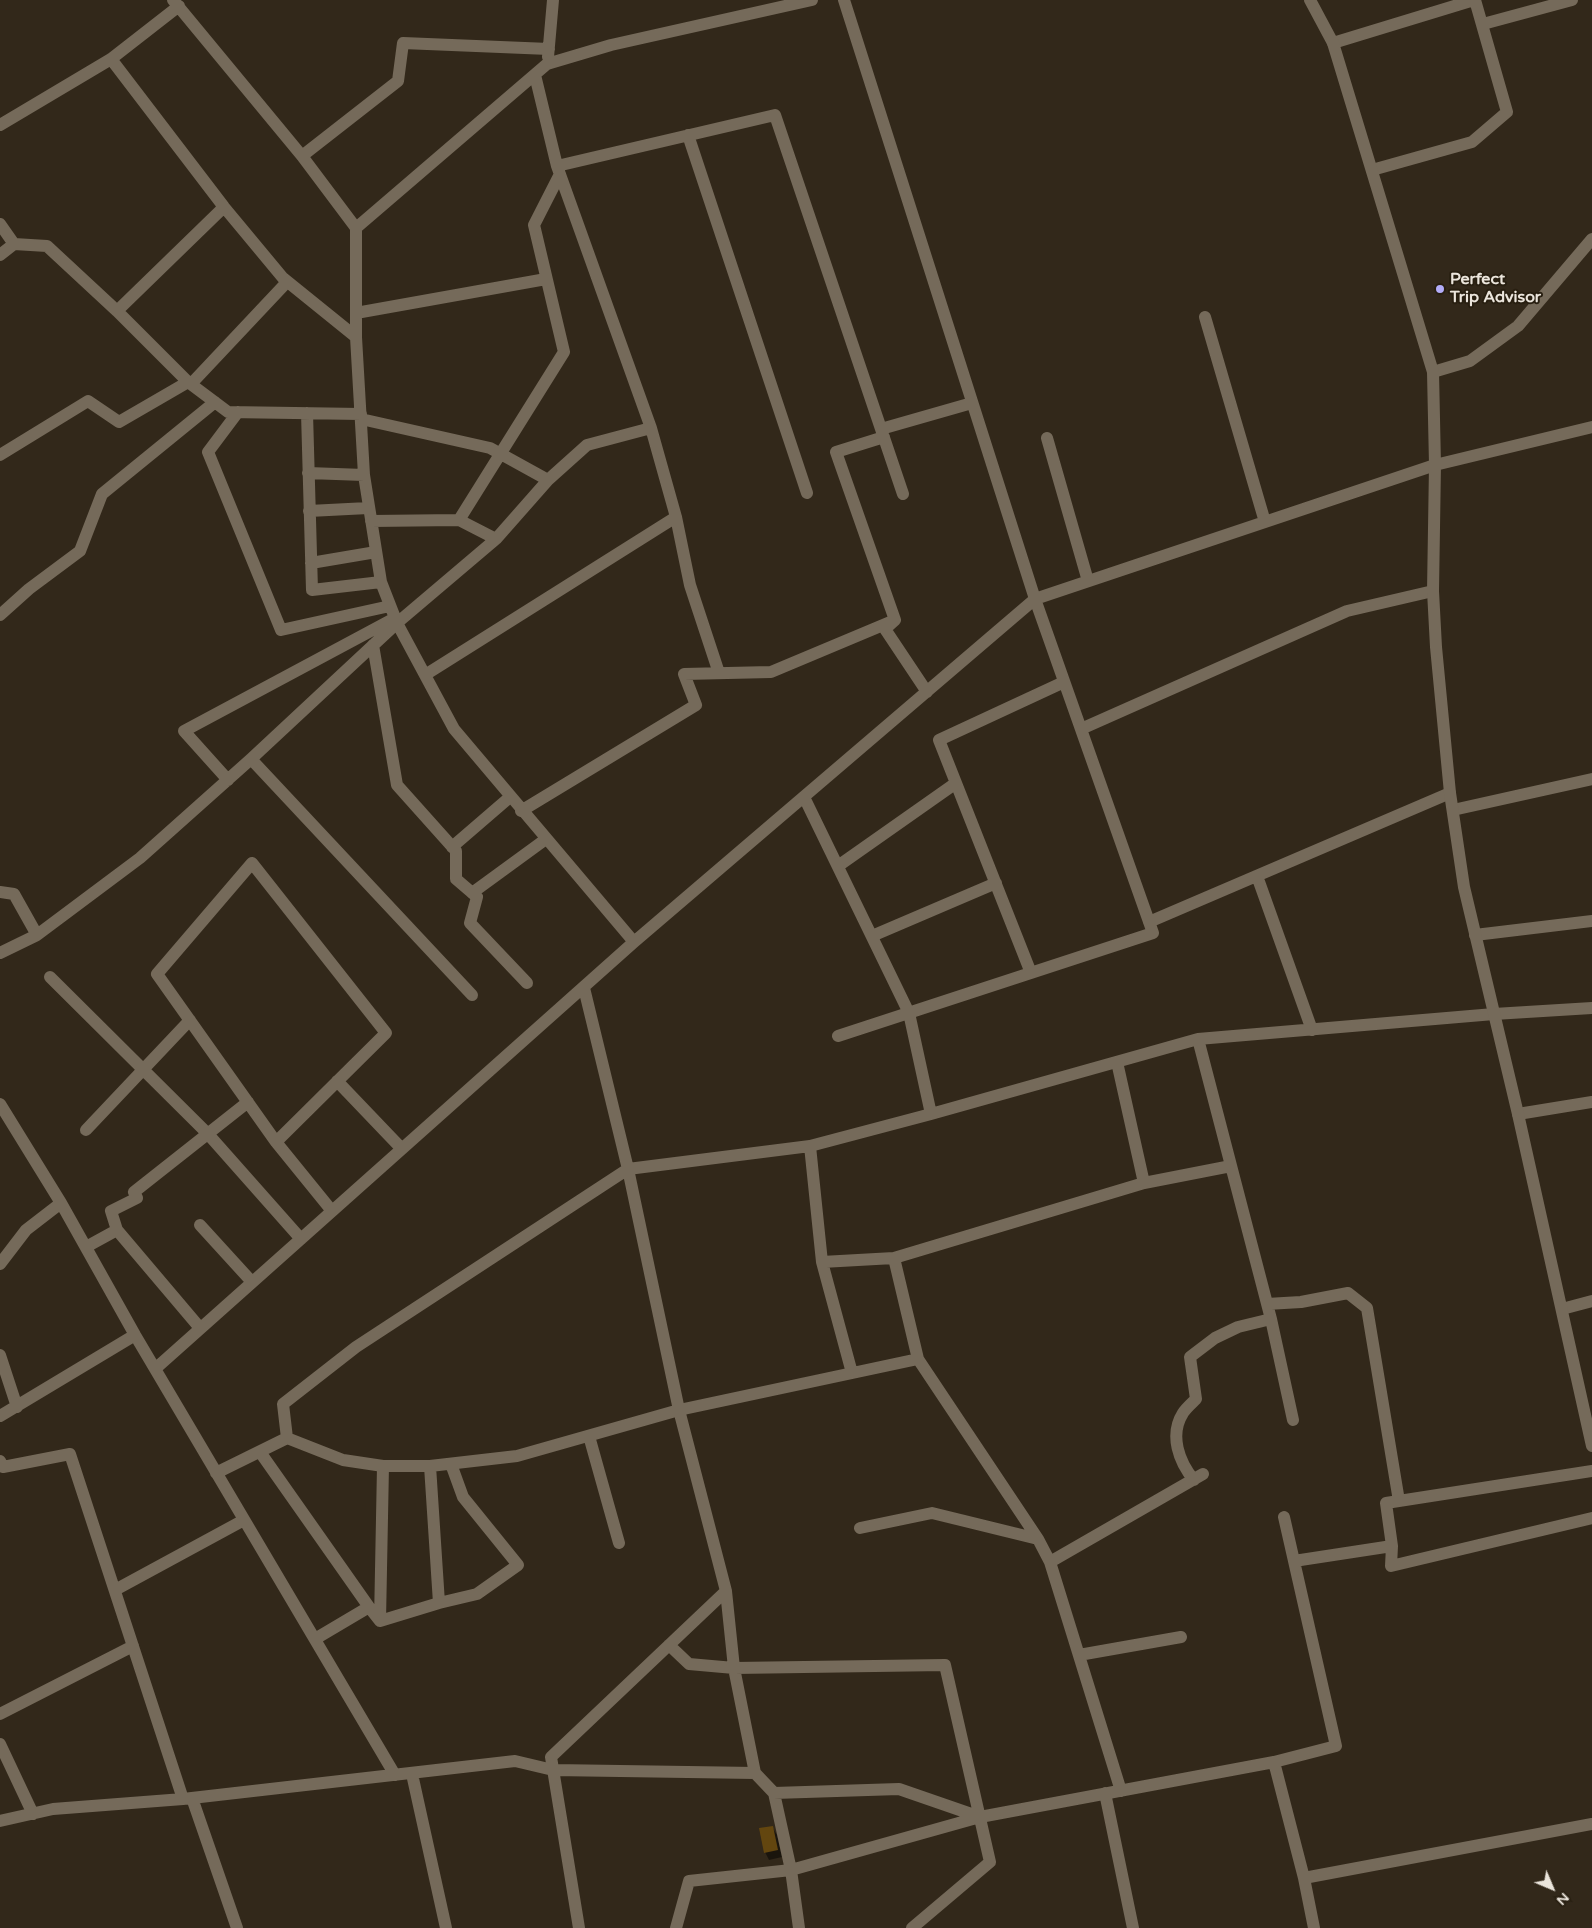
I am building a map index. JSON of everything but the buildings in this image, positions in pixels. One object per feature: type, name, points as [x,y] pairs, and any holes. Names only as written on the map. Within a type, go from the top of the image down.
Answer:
[{"type":"street","points":[[547,64],[553,0]]},
{"type":"street","points":[[356,228],[547,64],[611,45],[812,0]]},
{"type":"street","points":[[838,1036],[1153,933],[1035,599],[844,0]]},
{"type":"street","points":[[1310,0],[1333,43],[1433,372],[1435,465],[1433,591],[1436,647],[1450,793],[1464,887],[1518,1114],[1592,1446]]},
{"type":"street","points":[[1333,43],[1474,0],[1483,24],[1507,112],[1472,142],[1372,170]]},
{"type":"street","points":[[1483,24],[1572,0]]},
{"type":"street","points":[[0,124],[111,59],[176,3],[302,156],[356,228],[356,337],[364,475],[381,582],[394,616],[454,729],[634,942]]},
{"type":"street","points":[[302,156],[398,81],[403,42],[548,49]]},
{"type":"street","points":[[111,59],[224,207],[288,282],[356,337]]},
{"type":"street","points":[[535,75],[558,170],[651,428],[676,518],[690,585],[719,673]]},
{"type":"street","points":[[558,170],[688,135],[775,115],[903,494]]},
{"type":"street","points":[[688,135],[807,493]]},
{"type":"street","points":[[459,520],[564,352],[534,225],[558,170]]},
{"type":"street","points":[[117,312],[224,207]]},
{"type":"street","points":[[0,224],[14,244]]},
{"type":"street","points":[[1433,372],[1470,361],[1518,326],[1592,239]]},
{"type":"street","points":[[0,255],[14,244],[47,246],[189,383],[228,412],[306,413],[361,417],[490,448],[548,480]]},
{"type":"street","points":[[356,313],[546,279]]},
{"type":"street","points":[[0,455],[88,401],[119,422],[189,383],[288,282]]},
{"type":"street","points":[[1204,317],[1265,522]]},
{"type":"street","points":[[0,615],[29,589],[80,551],[102,494],[216,402]]},
{"type":"street","points":[[895,620],[836,452],[882,433],[972,403]]},
{"type":"street","points":[[238,412],[208,452],[281,630],[394,616]]},
{"type":"street","points":[[306,413],[312,590],[381,582]]},
{"type":"street","points":[[155,1368],[634,942],[1035,599],[1435,465],[1592,427]]},
{"type":"street","points":[[228,780],[184,732],[394,616],[496,539],[548,480],[587,445],[651,428]]},
{"type":"street","points":[[1047,438],[1088,581]]},
{"type":"street","points":[[308,473],[364,475]]},
{"type":"street","points":[[309,510],[459,520],[496,539]]},
{"type":"street","points":[[425,675],[676,518]]},
{"type":"street","points":[[311,563],[376,552]]},
{"type":"street","points":[[1081,729],[1347,612],[1433,591]]},
{"type":"street","points":[[0,953],[37,935],[140,858],[251,759],[373,645],[394,616]]},
{"type":"street","points":[[521,810],[696,705],[684,674],[772,672],[895,620]]},
{"type":"street","points":[[895,620],[885,629],[927,692]]},
{"type":"street","points":[[373,645],[397,785],[456,851],[456,879],[477,897],[470,922],[527,983]]},
{"type":"street","points":[[1032,973],[940,740],[1064,682]]},
{"type":"street","points":[[251,759],[472,995]]},
{"type":"street","points":[[1453,810],[1592,779]]},
{"type":"street","points":[[838,866],[956,783]]},
{"type":"street","points":[[1149,922],[1450,793]]},
{"type":"street","points":[[452,847],[510,797]]},
{"type":"street","points":[[804,797],[909,1013],[931,1114]]},
{"type":"street","points":[[472,893],[546,839]]},
{"type":"street","points":[[276,1142],[386,1033],[252,863],[157,974],[276,1142],[332,1211]]},
{"type":"street","points":[[1257,876],[1312,1030]]},
{"type":"street","points":[[872,936],[996,883]]},
{"type":"street","points":[[0,892],[14,894],[37,935]]},
{"type":"street","points":[[1475,935],[1592,921]]},
{"type":"street","points":[[50,977],[208,1134],[301,1239]]},
{"type":"street","points":[[584,988],[628,1168],[679,1410],[726,1590],[734,1668],[755,1773],[774,1793],[791,1870],[799,1928]]},
{"type":"street","points":[[287,1438],[283,1404],[356,1347],[628,1168],[810,1146],[1198,1040],[1494,1014],[1592,1008]]},
{"type":"street","points":[[86,1130],[190,1020]]},
{"type":"street","points":[[1198,1040],[1267,1304],[1293,1420]]},
{"type":"street","points":[[1117,1062],[1144,1183]]},
{"type":"street","points":[[337,1081],[402,1149]]},
{"type":"street","points":[[200,1328],[117,1230],[111,1212],[137,1198],[134,1192],[248,1102]]},
{"type":"street","points":[[1518,1114],[1592,1102]]},
{"type":"street","points":[[0,1104],[61,1203],[135,1336],[395,1775]]},
{"type":"street","points":[[810,1146],[822,1262],[852,1373]]},
{"type":"street","points":[[822,1262],[894,1258],[1144,1183],[1231,1166]]},
{"type":"street","points":[[0,1264],[26,1230],[61,1203]]},
{"type":"street","points":[[200,1225],[252,1282]]},
{"type":"street","points":[[86,1247],[117,1230]]},
{"type":"street","points":[[894,1258],[918,1359],[1038,1539],[1050,1562],[1121,1791]]},
{"type":"street","points":[[1267,1304],[1301,1302],[1348,1293],[1367,1308],[1399,1501]]},
{"type":"street","points":[[1562,1309],[1592,1302]]},
{"type":"street","points":[[1050,1562],[1198,1477],[1184,1468],[1174,1437],[1182,1414],[1196,1399],[1190,1358],[1215,1338],[1238,1327],[1270,1319]]},
{"type":"street","points":[[0,1416],[135,1336]]},
{"type":"street","points":[[0,1355],[6,1392],[17,1407]]},
{"type":"street","points":[[216,1473],[287,1438],[343,1460],[383,1466],[430,1466],[517,1456],[679,1410],[918,1359]]},
{"type":"street","points":[[589,1436],[619,1544]]},
{"type":"street","points":[[260,1452],[380,1621]]},
{"type":"street","points":[[0,1461],[3,1467],[70,1454],[133,1646],[188,1799],[238,1928]]},
{"type":"street","points":[[380,1621],[439,1603],[477,1594],[518,1565],[463,1497],[451,1464]]},
{"type":"street","points":[[380,1621],[383,1466]]},
{"type":"street","points":[[430,1466],[439,1603]]},
{"type":"street","points":[[1592,1471],[1386,1503],[1392,1546],[1391,1566],[1592,1518]]},
{"type":"street","points":[[860,1528],[932,1513],[1038,1539]]},
{"type":"street","points":[[676,1928],[689,1881],[791,1870],[980,1817],[1274,1762],[1336,1746],[1284,1517]]},
{"type":"street","points":[[114,1590],[244,1520]]},
{"type":"street","points":[[1294,1560],[1392,1546]]},
{"type":"street","points":[[579,1928],[551,1757],[726,1590]]},
{"type":"street","points":[[315,1639],[369,1607]]},
{"type":"street","points":[[1079,1655],[1181,1637]]},
{"type":"street","points":[[669,1644],[689,1664],[734,1668],[945,1665],[990,1862],[912,1928]]},
{"type":"street","points":[[0,1714],[133,1646]]},
{"type":"street","points":[[0,1744],[33,1814]]},
{"type":"street","points":[[0,1821],[53,1809],[188,1799],[515,1761],[554,1770],[755,1773]]},
{"type":"street","points":[[1274,1762],[1304,1878],[1314,1928]]},
{"type":"street","points":[[412,1774],[446,1928]]},
{"type":"street","points":[[774,1793],[899,1789],[980,1817]]},
{"type":"street","points":[[1105,1794],[1133,1928]]},
{"type":"street","points":[[1304,1878],[1592,1824]]},
{"type":"place","name":"Perfect Trip Advisor","points":[[1440,289]]}]
